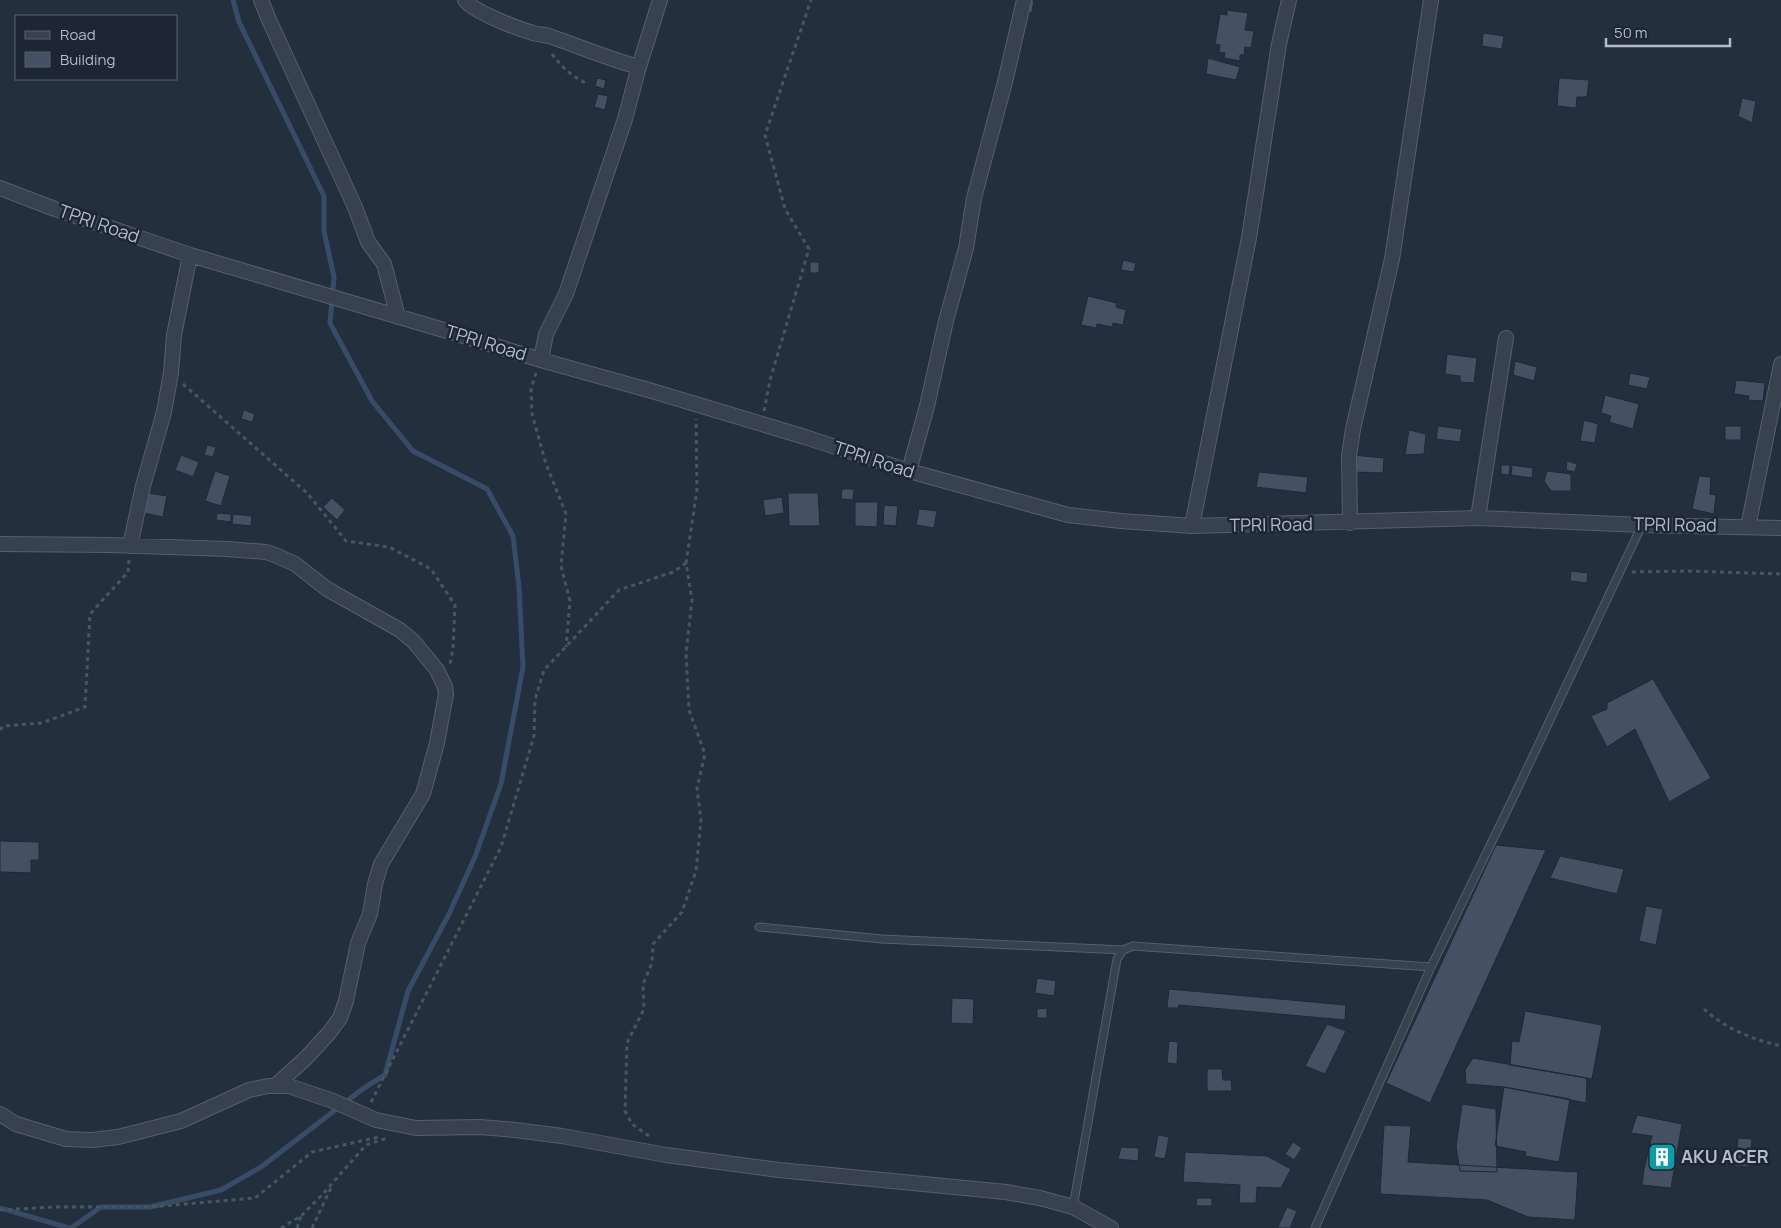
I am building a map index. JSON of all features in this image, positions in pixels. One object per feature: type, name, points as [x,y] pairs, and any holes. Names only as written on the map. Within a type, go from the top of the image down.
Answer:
[{"type":"street","points":[[261,0],[355,207],[368,242],[384,264],[398,317]]},
{"type":"street","points":[[465,0],[468,5],[492,17],[536,34],[547,35],[639,67]]},
{"type":"street","points":[[540,360],[546,334],[566,294],[624,119],[660,0]]},
{"type":"street","points":[[909,471],[966,248],[974,198],[1005,82],[1024,0]]},
{"type":"street","points":[[1192,526],[1249,238],[1280,44],[1289,0]]},
{"type":"street","points":[[1350,523],[1349,456],[1352,430],[1392,259],[1431,0]]},
{"type":"street","name":"TPRI Road","points":[[0,188],[190,255],[540,360],[696,404],[909,471],[1068,515],[1192,526],[1478,518],[1642,525],[1781,528]]},
{"type":"street","points":[[130,546],[143,486],[164,412],[171,373],[174,336],[190,255]]},
{"type":"street","points":[[1478,518],[1506,338]]},
{"type":"street","points":[[1748,527],[1781,364]]},
{"type":"street","points":[[0,544],[130,546],[266,552],[295,564],[327,589],[400,630],[414,642],[437,670],[445,687],[446,702],[423,794],[381,864],[375,884],[370,914],[358,943],[346,1001],[340,1018],[306,1058],[275,1086]]},
{"type":"street","points":[[0,1114],[16,1124],[66,1139],[118,1138],[181,1121],[250,1090],[289,1086],[307,1091],[376,1120],[416,1128],[489,1128],[562,1136],[666,1155],[779,1170],[1006,1192],[1040,1198],[1073,1207],[1111,1228]]},
{"type":"lane","points":[[1314,1228],[1431,967],[1642,525]]},
{"type":"lane","points":[[759,927],[892,940],[1123,950],[1133,946],[1431,967]]},
{"type":"lane","points":[[1073,1207],[1117,958],[1123,950]]},
{"type":"path","points":[[762,424],[770,380],[809,249],[785,209],[765,135],[811,0]]},
{"type":"path","points":[[536,34],[545,42],[565,70],[574,78],[586,84]]},
{"type":"path","points":[[540,360],[531,389],[532,414],[546,464],[566,514],[561,566],[570,601],[566,647]]},
{"type":"path","points":[[171,373],[307,493],[346,541],[389,547],[431,569],[455,605],[453,649],[445,687]]},
{"type":"path","points":[[666,1155],[652,1139],[632,1124],[624,1111],[627,1043],[644,1009],[644,984],[652,963],[653,944],[682,912],[696,870],[702,820],[697,788],[705,754],[689,710],[686,653],[692,600],[686,564],[697,490],[696,404]]},
{"type":"path","points":[[0,730],[3,726],[42,723],[85,707],[90,614],[128,572],[130,546]]},
{"type":"path","points":[[364,1114],[501,847],[534,736],[535,700],[544,670],[619,590],[673,572],[686,564]]},
{"type":"path","points":[[1620,572],[1687,571],[1781,574]]},
{"type":"path","points":[[1704,1009],[1714,1019],[1762,1042],[1781,1046]]},
{"type":"path","points":[[0,1210],[53,1207],[150,1207],[255,1198],[312,1152],[389,1136],[366,1145],[332,1185],[301,1216],[281,1228]]},
{"type":"path","points":[[312,1228],[332,1185]]},
{"type":"path","points":[[297,1228],[301,1216]]},
{"type":"building","points":[[1024,0],[1034,0],[1032,13],[1022,9]]},
{"type":"building","points":[[1227,10],[1248,13],[1245,30],[1254,31],[1251,48],[1245,47],[1244,55],[1240,55],[1240,61],[1224,58],[1225,53],[1219,52],[1220,45],[1215,44],[1220,14],[1227,15]]},
{"type":"building","points":[[1483,33],[1504,36],[1502,49],[1482,46]]},
{"type":"building","points":[[1208,58],[1240,67],[1236,80],[1206,74]]},
{"type":"building","points":[[597,78],[606,80],[604,89],[595,86]]},
{"type":"building","points":[[1559,78],[1589,80],[1587,97],[1577,97],[1576,108],[1557,106]]},
{"type":"building","points":[[598,94],[608,96],[605,110],[594,107]]},
{"type":"building","points":[[1742,98],[1756,101],[1752,123],[1738,116]]},
{"type":"building","points":[[1123,260],[1136,263],[1134,272],[1121,270]]},
{"type":"building","points":[[810,262],[819,262],[819,273],[810,273]]},
{"type":"building","points":[[1088,296],[1117,303],[1116,307],[1126,310],[1123,325],[1113,323],[1112,327],[1097,324],[1096,328],[1081,325]]},
{"type":"building","points":[[1447,354],[1477,358],[1474,383],[1460,382],[1460,376],[1445,374]]},
{"type":"building","points":[[1515,361],[1537,367],[1534,381],[1513,375]]},
{"type":"building","points":[[1630,373],[1650,377],[1647,389],[1628,385]]},
{"type":"building","points":[[1736,380],[1765,383],[1763,401],[1748,400],[1749,396],[1734,394]]},
{"type":"building","points":[[1605,395],[1639,404],[1633,429],[1609,422],[1611,416],[1601,413]]},
{"type":"building","points":[[244,410],[255,414],[252,422],[241,419]]},
{"type":"building","points":[[1584,420],[1598,424],[1595,443],[1580,441]]},
{"type":"building","points":[[1438,426],[1462,429],[1460,442],[1436,439]]},
{"type":"building","points":[[1725,426],[1741,426],[1741,440],[1725,440]]},
{"type":"building","points":[[1409,430],[1426,434],[1424,454],[1405,455]]},
{"type":"building","points":[[207,445],[216,447],[213,457],[204,455]]},
{"type":"building","points":[[181,455],[199,462],[193,477],[175,470]]},
{"type":"building","points":[[1353,455],[1384,458],[1383,473],[1352,472]]},
{"type":"building","points":[[1567,461],[1577,464],[1575,472],[1566,470]]},
{"type":"building","points":[[1501,465],[1510,465],[1509,475],[1501,474]]},
{"type":"building","points":[[1512,465],[1533,468],[1532,478],[1511,475]]},
{"type":"building","points":[[215,471],[230,476],[221,506],[205,501]]},
{"type":"building","points":[[1547,471],[1571,474],[1571,491],[1551,491],[1544,481]]},
{"type":"building","points":[[1259,472],[1308,477],[1306,493],[1256,487]]},
{"type":"building","points":[[1699,476],[1711,477],[1710,494],[1716,495],[1714,514],[1692,509]]},
{"type":"building","points":[[842,489],[854,489],[853,500],[841,499]]},
{"type":"building","points":[[148,493],[167,496],[163,517],[144,513]]},
{"type":"building","points":[[788,493],[818,493],[820,526],[789,526]]},
{"type":"building","points":[[782,497],[784,513],[765,516],[763,500]]},
{"type":"building","points":[[332,498],[345,510],[337,520],[323,507]]},
{"type":"building","points":[[855,502],[878,502],[877,527],[855,526]]},
{"type":"building","points":[[884,505],[898,506],[896,526],[883,525]]},
{"type":"building","points":[[919,509],[937,511],[934,528],[916,525]]},
{"type":"building","points":[[217,513],[231,514],[231,522],[216,520]]},
{"type":"building","points":[[233,514],[252,516],[251,526],[232,524]]},
{"type":"building","points":[[1571,571],[1588,573],[1587,583],[1570,581]]},
{"type":"building","points":[[1653,679],[1711,778],[1669,802],[1635,729],[1607,747],[1591,716],[1607,709],[1607,703]]},
{"type":"building","points":[[0,841],[39,842],[39,860],[31,860],[31,873],[0,872]]},
{"type":"building","points":[[1496,845],[1546,850],[1430,1103],[1386,1083]]},
{"type":"building","points":[[1560,856],[1624,869],[1617,894],[1550,878]]},
{"type":"building","points":[[1646,906],[1663,909],[1656,945],[1639,941]]},
{"type":"building","points":[[1037,978],[1056,981],[1054,996],[1035,993]]},
{"type":"building","points":[[1169,989],[1346,1005],[1345,1020],[1179,1005],[1178,1008],[1167,1008]]},
{"type":"building","points":[[952,998],[974,999],[973,1024],[951,1023]]},
{"type":"building","points":[[1047,1008],[1047,1018],[1037,1018],[1037,1009]]},
{"type":"building","points":[[1525,1011],[1602,1025],[1592,1079],[1510,1065],[1512,1041],[1519,1042]]},
{"type":"building","points":[[1327,1024],[1346,1031],[1325,1074],[1305,1066]]},
{"type":"building","points":[[1169,1041],[1178,1042],[1177,1064],[1167,1063]]},
{"type":"building","points":[[1473,1058],[1587,1078],[1586,1103],[1504,1087],[1466,1084],[1465,1070]]},
{"type":"building","points":[[1207,1069],[1222,1069],[1223,1080],[1231,1080],[1232,1091],[1207,1091]]},
{"type":"building","points":[[1504,1087],[1570,1099],[1559,1162],[1525,1156],[1526,1152],[1495,1146]]},
{"type":"building","points":[[1462,1104],[1496,1109],[1497,1172],[1460,1171],[1456,1147]]},
{"type":"building","name":"AKU ACER","points":[[1637,1115],[1682,1124],[1671,1188],[1642,1185],[1652,1136],[1631,1133]]},
{"type":"building","points":[[1384,1125],[1411,1126],[1408,1162],[1578,1172],[1575,1220],[1528,1217],[1487,1200],[1380,1194]]},
{"type":"building","points":[[1158,1135],[1169,1137],[1165,1159],[1154,1157]]},
{"type":"building","points":[[1738,1138],[1752,1139],[1750,1167],[1735,1166]]},
{"type":"building","points":[[1293,1142],[1302,1148],[1294,1160],[1285,1154]]},
{"type":"building","points":[[1121,1147],[1139,1148],[1138,1161],[1118,1159]]},
{"type":"building","points":[[1185,1152],[1267,1156],[1291,1169],[1281,1188],[1257,1187],[1256,1203],[1239,1203],[1240,1185],[1183,1182]]},
{"type":"building","points":[[1197,1198],[1212,1198],[1212,1206],[1196,1206]]},
{"type":"building","points":[[1287,1207],[1297,1211],[1290,1228],[1278,1227]]},
{"type":"waterway","points":[[71,1228],[101,1207],[150,1207],[221,1190],[261,1167],[364,1088],[385,1075],[408,991],[449,914],[475,857],[501,784],[523,667],[519,587],[513,536],[487,489],[413,451],[372,401],[330,323],[334,277],[324,231],[324,196],[239,22],[233,0]]},
{"type":"waterway","points":[[0,1208],[69,1228]]},
{"type":"place","name":"AKU ACER","points":[[1662,1157]]}]
